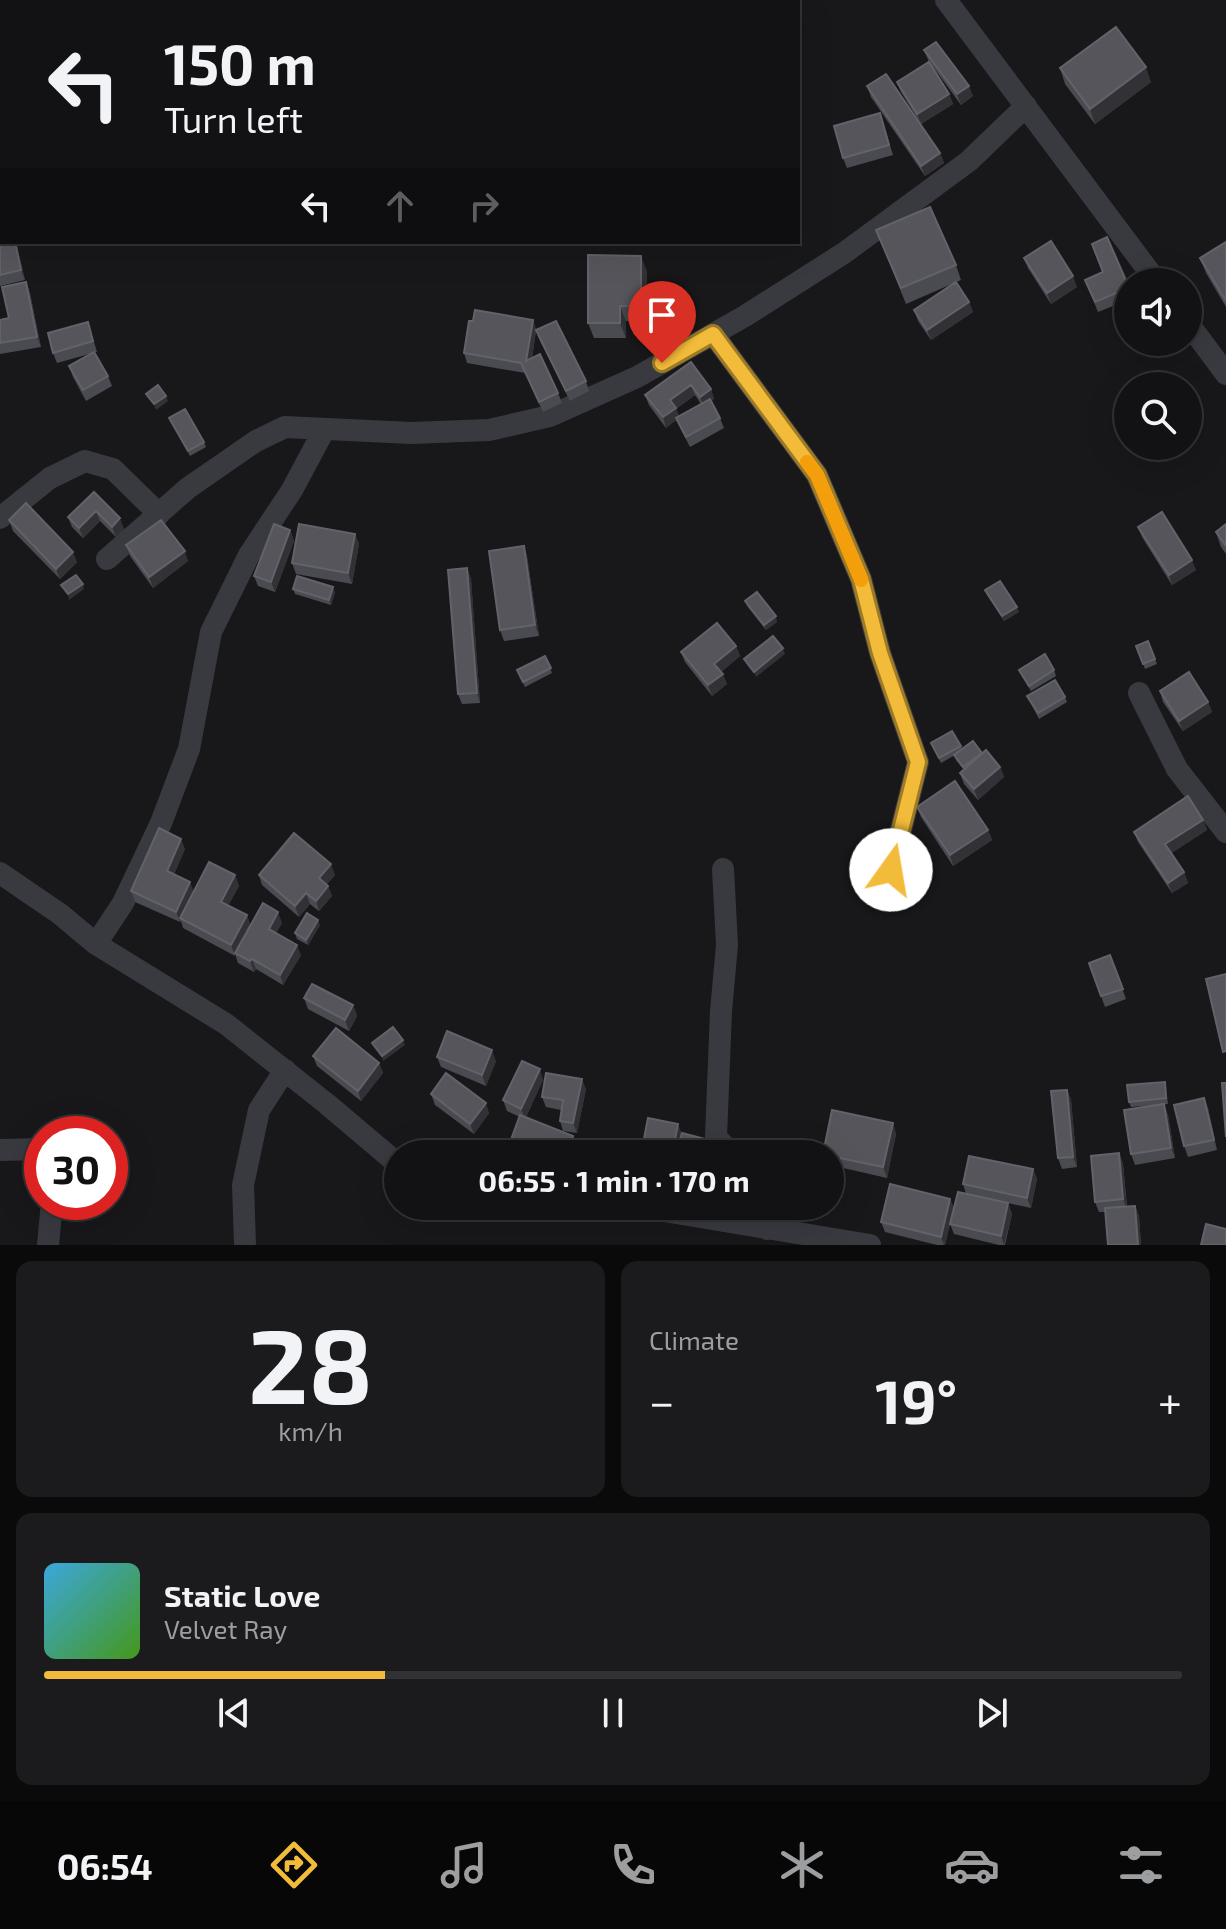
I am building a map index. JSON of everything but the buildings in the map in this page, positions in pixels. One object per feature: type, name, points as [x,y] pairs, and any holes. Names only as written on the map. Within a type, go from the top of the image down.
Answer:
[{"type":"street","points":[[946,0],[1147,268]]},
{"type":"street","points":[[107,559],[188,488],[256,441],[285,427],[411,433],[489,430],[550,416],[637,377],[844,253],[969,161],[1026,106]]},
{"type":"street","points":[[713,334],[817,475],[861,579],[880,653],[918,762],[891,870]]},
{"type":"street","points":[[1202,342],[1226,374]]},
{"type":"street","points":[[96,944],[123,903],[161,823],[189,749],[211,632],[249,555],[292,490],[324,430]]},
{"type":"street","points":[[0,518],[50,478],[85,461],[113,469],[159,514]]},
{"type":"street","points":[[1139,693],[1177,769],[1226,832]]},
{"type":"street","points":[[719,1140],[716,1137],[721,1011],[727,945],[723,869]]},
{"type":"street","points":[[0,873],[60,914],[96,944],[226,1024],[384,1152]]},
{"type":"street","points":[[245,1245],[243,1185],[259,1110],[285,1070]]},
{"type":"street","points":[[0,1150],[24,1149]]},
{"type":"street","points":[[48,1245],[50,1220]]},
{"type":"street","points":[[715,1220],[870,1245]]},
{"type":"street","points":[[767,1229],[768,1220]]},
{"type":"slow traffic","points":[[807,462],[817,475],[861,580]]},
{"type":"route","points":[[662,363],[713,334],[817,475],[861,579],[880,653],[918,762],[891,870]]}]
